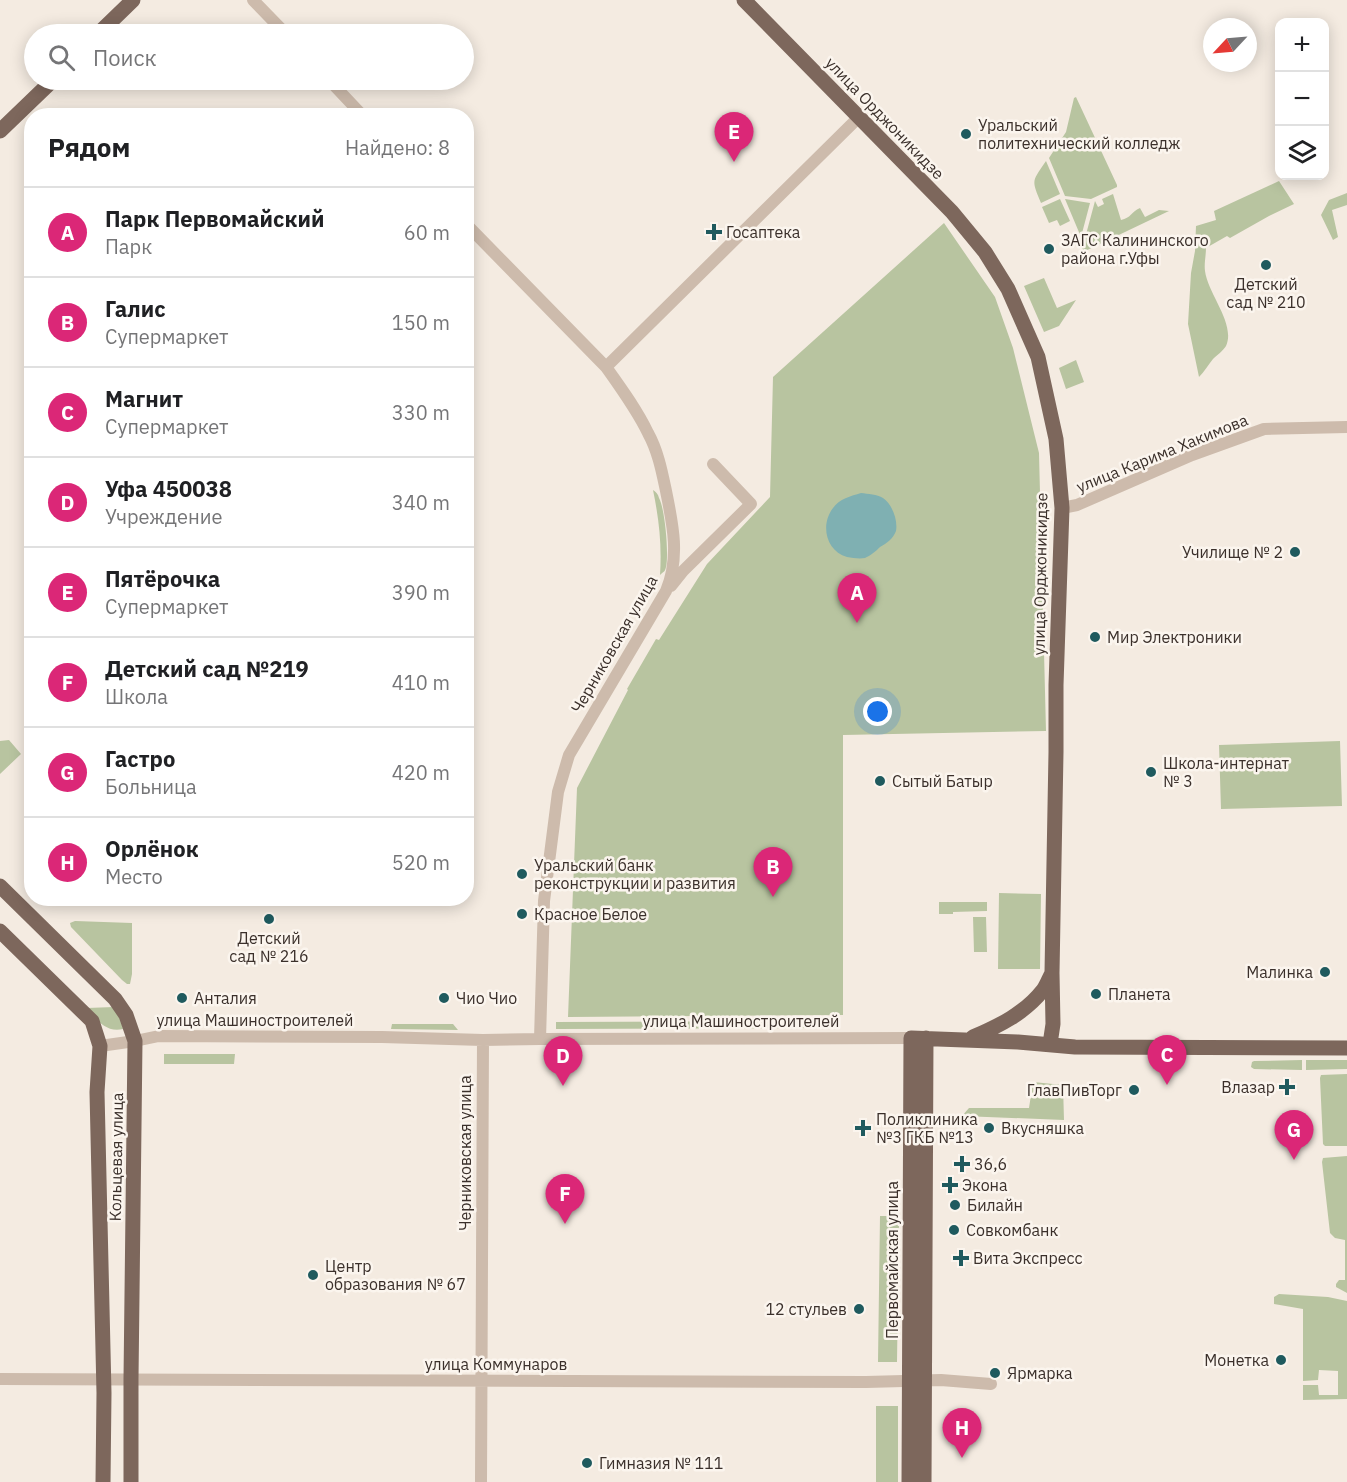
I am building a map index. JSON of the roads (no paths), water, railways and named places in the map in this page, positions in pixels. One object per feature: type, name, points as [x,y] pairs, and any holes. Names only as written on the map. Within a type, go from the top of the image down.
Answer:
[{"type":"main road","points":[[108,24],[133,0]]},
{"type":"main road","name":"улица Орджоникидзе","points":[[744,0],[952,212],[985,252],[1008,289],[1038,357],[1056,438],[1062,508],[1056,684],[1053,1024],[1050,1044]]},
{"type":"main road","points":[[0,131],[43,90]]},
{"type":"main road","name":"Кольцевая улица","points":[[0,886],[115,999],[126,1015],[135,1041],[131,1482]]},
{"type":"main road","name":"Кольцевая улица","points":[[0,931],[92,1021],[99,1046],[97,1092],[103,1482]]},
{"type":"main road","points":[[968,1039],[1020,1013],[1043,990],[1052,973]]},
{"type":"main road","name":"улица Машиностроителей","points":[[919,1038],[968,1039],[1071,1047],[1347,1048]]},
{"type":"main road","name":"Первомайская улица","points":[[909,1482],[917,1381],[919,1038]]},
{"type":"main road","name":"Первомайская улица","points":[[917,1381],[924,1482]]},
{"type":"street","points":[[253,0],[276,24]]},
{"type":"street","points":[[338,90],[355,108]]},
{"type":"street","points":[[606,367],[859,117]]},
{"type":"street","name":"Черниковская улица","points":[[474,232],[606,367],[619,385],[649,434],[660,465],[673,521],[675,548],[672,577],[666,591],[569,755],[558,792],[544,901],[540,1039]]},
{"type":"street","name":"улица Карима Хакимова","points":[[1062,508],[1077,505],[1192,455],[1264,429],[1347,427]]},
{"type":"street","points":[[666,591],[751,504],[713,464]]},
{"type":"street","name":"улица Машиностроителей","points":[[99,1046],[159,1036],[483,1040],[919,1038]]},
{"type":"street","name":"Черниковская улица","points":[[481,1482],[483,1040]]},
{"type":"street","name":"улица Коммунаров","points":[[0,1379],[940,1380],[991,1384]]},
{"type":"water","points":[[861,493],[878,496],[886,501],[895,517],[896,531],[890,540],[867,557],[847,557],[840,554],[830,543],[827,537],[827,522],[838,502]]},
{"type":"place","name":"Уральский политехнический колледж","points":[[966,134]]},
{"type":"place","name":"Пятёрочка","points":[[734,162]]},
{"type":"place","name":"Госаптека","points":[[714,232]]},
{"type":"place","name":"ЗАГС Калининского района г.Уфы","points":[[1049,249]]},
{"type":"place","name":"Детский сад № 210","points":[[1266,265]]},
{"type":"place","name":"Училище № 2","points":[[1295,552]]},
{"type":"place","name":"Парк Первомайский","points":[[857,623]]},
{"type":"place","name":"Мир Электроники","points":[[1095,637]]},
{"type":"place","name":"Школа-интернат № 3","points":[[1151,772]]},
{"type":"place","name":"Сытый Батыр","points":[[880,781]]},
{"type":"place","name":"Уральский банк реконструкции и развития","points":[[522,874]]},
{"type":"place","name":"Галис","points":[[773,897]]},
{"type":"place","name":"Красное Белое","points":[[522,914]]},
{"type":"place","name":"Детский сад № 216","points":[[269,919]]},
{"type":"place","name":"Малинка","points":[[1325,972]]},
{"type":"place","name":"Планета","points":[[1096,994]]},
{"type":"place","name":"Анталия","points":[[182,998]]},
{"type":"place","name":"Чио Чио","points":[[444,998]]},
{"type":"place","name":"Магнит","points":[[1167,1085]]},
{"type":"place","name":"Уфа 450038","points":[[563,1086]]},
{"type":"place","name":"Влазар","points":[[1287,1087]]},
{"type":"place","name":"ГлавПивТорг","points":[[1134,1090]]},
{"type":"place","name":"Поликлиника №3 ГКБ №13","points":[[863,1128]]},
{"type":"place","name":"Вкусняшка","points":[[989,1128]]},
{"type":"place","name":"Гастро","points":[[1294,1160]]},
{"type":"place","name":"36,6","points":[[962,1164]]},
{"type":"place","name":"Экона","points":[[950,1185]]},
{"type":"place","name":"Билайн","points":[[955,1205]]},
{"type":"place","name":"Детский сад №219","points":[[565,1224]]},
{"type":"place","name":"Совкомбанк","points":[[954,1230]]},
{"type":"place","name":"Вита Экспресс","points":[[961,1258]]},
{"type":"place","name":"Центр образования № 67","points":[[313,1275]]},
{"type":"place","name":"12 стульев","points":[[859,1309]]},
{"type":"place","name":"Монетка","points":[[1281,1360]]},
{"type":"place","name":"Ярмарка","points":[[995,1373]]},
{"type":"place","name":"Орлёнок","points":[[962,1458]]},
{"type":"place","name":"Гимназия № 111","points":[[587,1463]]}]
